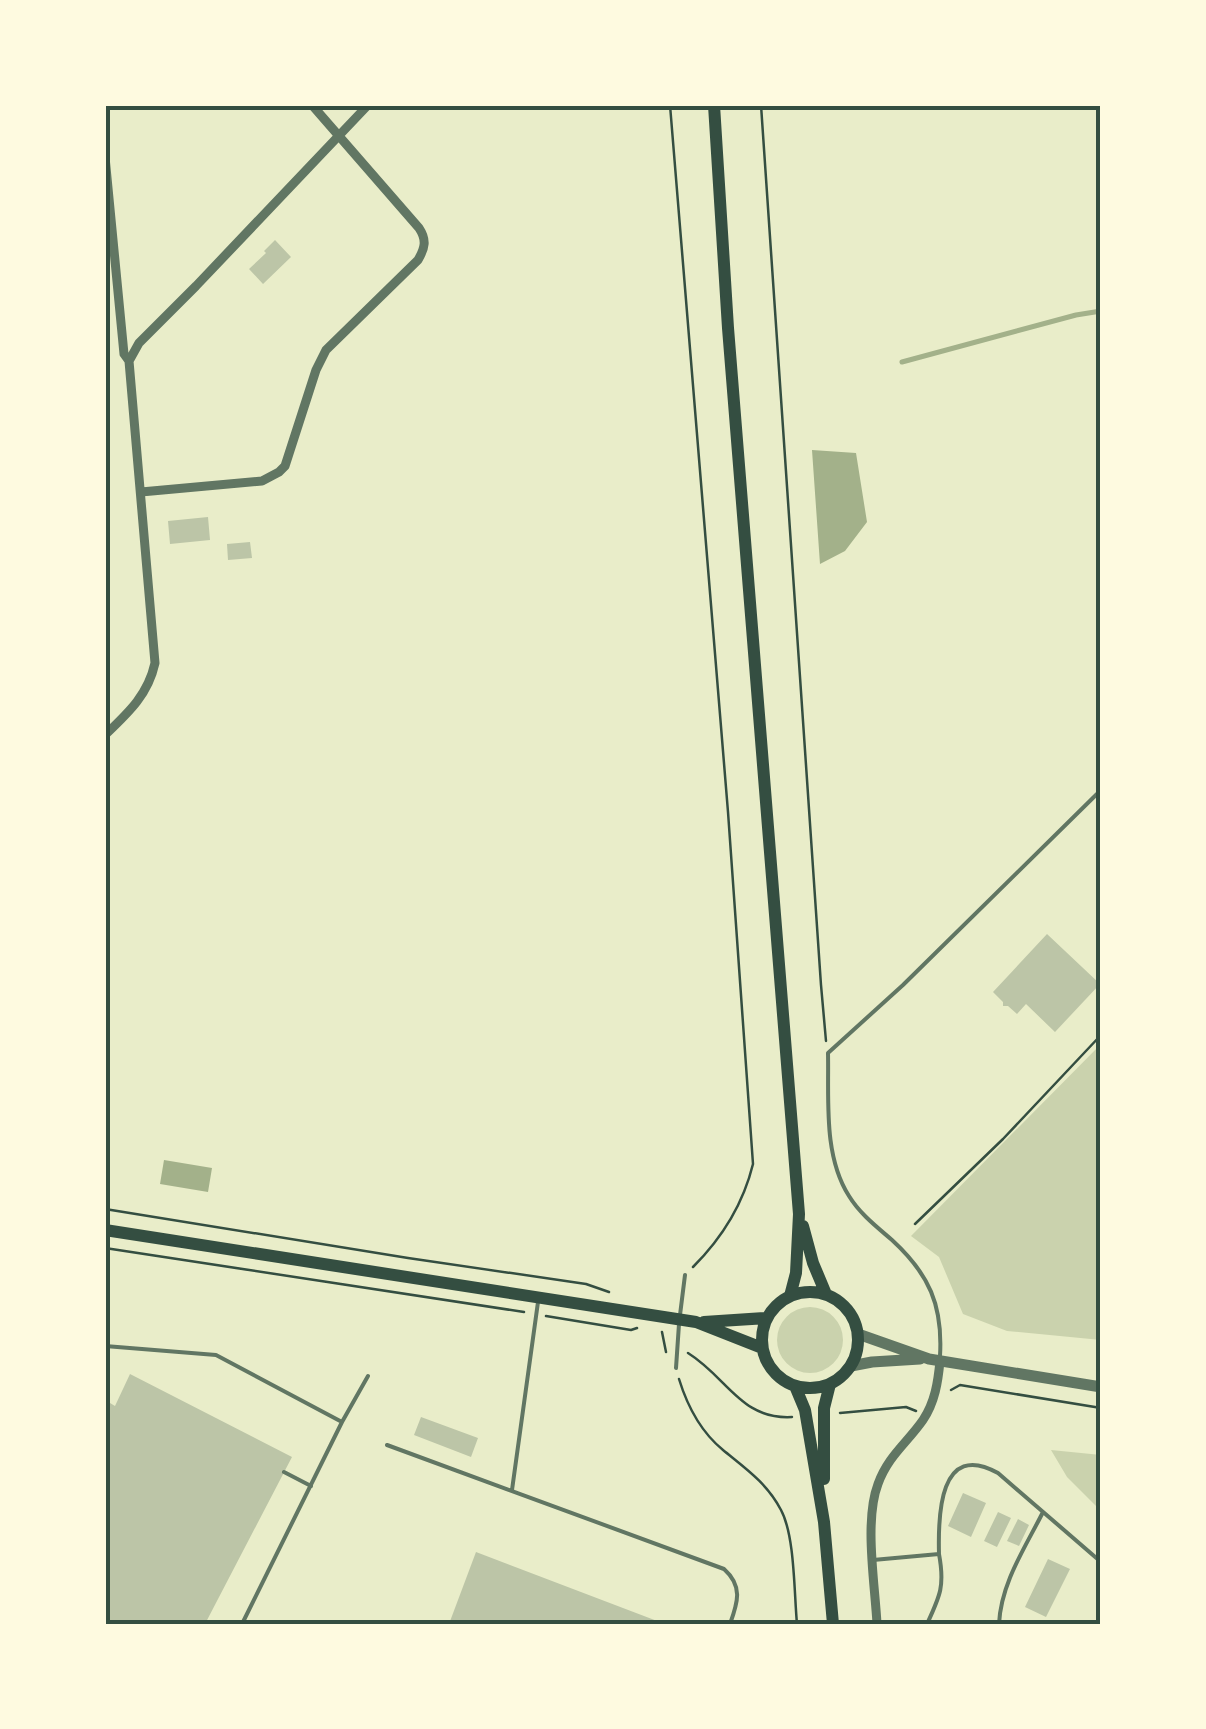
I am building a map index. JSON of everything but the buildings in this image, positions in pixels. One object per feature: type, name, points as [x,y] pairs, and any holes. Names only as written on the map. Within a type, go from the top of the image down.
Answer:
[{"type":"main road","points":[[714,105],[799,1214],[796,1273],[790,1296]]},
{"type":"main road","points":[[799,1214],[826,1294]]},
{"type":"main road","points":[[105,1230],[539,1297],[641,1319],[696,1322],[762,1348]]},
{"type":"main road","points":[[806,1291],[826,1294],[846,1307],[854,1319],[858,1348],[838,1380],[814,1388],[795,1386],[775,1374],[766,1362],[762,1334],[766,1318],[790,1296],[806,1291]]},
{"type":"main road","points":[[696,1322],[766,1318]]},
{"type":"main road","points":[[824,1522],[824,1414],[830,1384]]},
{"type":"main road","points":[[795,1386],[806,1416],[824,1522],[833,1624]]},
{"type":"street","points":[[141,492],[262,481],[279,472],[288,457],[321,358],[418,260],[423,234],[312,105]]},
{"type":"street","points":[[129,361],[139,342],[368,105]]},
{"type":"street","points":[[105,157],[124,354],[129,361],[155,663],[138,702],[105,734]]},
{"type":"street","points":[[858,1334],[934,1360],[1101,1387]]},
{"type":"street","points":[[850,1366],[934,1360]]},
{"type":"street","points":[[878,1624],[872,1507],[892,1455],[934,1400],[939,1378],[934,1360]]},
{"type":"lane","points":[[934,1360],[941,1337],[927,1281],[919,1266],[862,1213],[840,1178],[830,1129],[828,1053],[1101,790]]},
{"type":"lane","points":[[676,1368],[685,1275]]},
{"type":"lane","points":[[512,1490],[539,1297]]},
{"type":"lane","points":[[105,1346],[216,1355],[342,1422]]},
{"type":"lane","points":[[242,1624],[368,1376]]},
{"type":"lane","points":[[386,1445],[724,1569],[738,1589],[730,1624]]},
{"type":"lane","points":[[927,1624],[943,1582],[940,1513],[944,1493],[951,1476],[970,1464],[983,1465],[998,1474],[1101,1562]]},
{"type":"lane","points":[[284,1472],[311,1486]]},
{"type":"lane","points":[[999,1624],[1006,1588],[1043,1512]]},
{"type":"lane","points":[[873,1560],[940,1554]]},
{"type":"path","points":[[670,105],[753,1164],[746,1193],[732,1216],[712,1248],[685,1275]]},
{"type":"path","points":[[761,105],[820,985],[828,1053]]},
{"type":"path","points":[[915,1224],[1003,1139],[1101,1035]]},
{"type":"path","points":[[105,1209],[586,1284],[604,1289],[641,1319],[631,1330],[105,1248]]},
{"type":"path","points":[[657,1328],[664,1336],[664,1352],[684,1350],[704,1363],[750,1408],[775,1418],[806,1416]]},
{"type":"path","points":[[676,1368],[686,1402],[704,1428],[720,1448],[768,1488],[784,1514],[797,1624]]},
{"type":"path","points":[[948,1394],[960,1386],[1101,1408]]},
{"type":"path","points":[[824,1414],[906,1407],[925,1416]]},
{"type":"shaded area","points":[[812,450],[856,453],[867,522],[845,551],[820,564]]},
{"type":"shaded area","points":[[1101,1044],[1101,1340],[1007,1331],[963,1314],[939,1257],[911,1236]]},
{"type":"shaded area","points":[[164,1160],[212,1168],[208,1192],[160,1184]]},
{"type":"shaded area","points":[[810,1307],[833,1317],[843,1340],[833,1363],[810,1373],[787,1363],[777,1340],[787,1317]]},
{"type":"shaded area","points":[[1051,1450],[1101,1455],[1101,1511],[1067,1477]]},
{"type":"waterway","points":[[902,362],[1101,311]]}]
